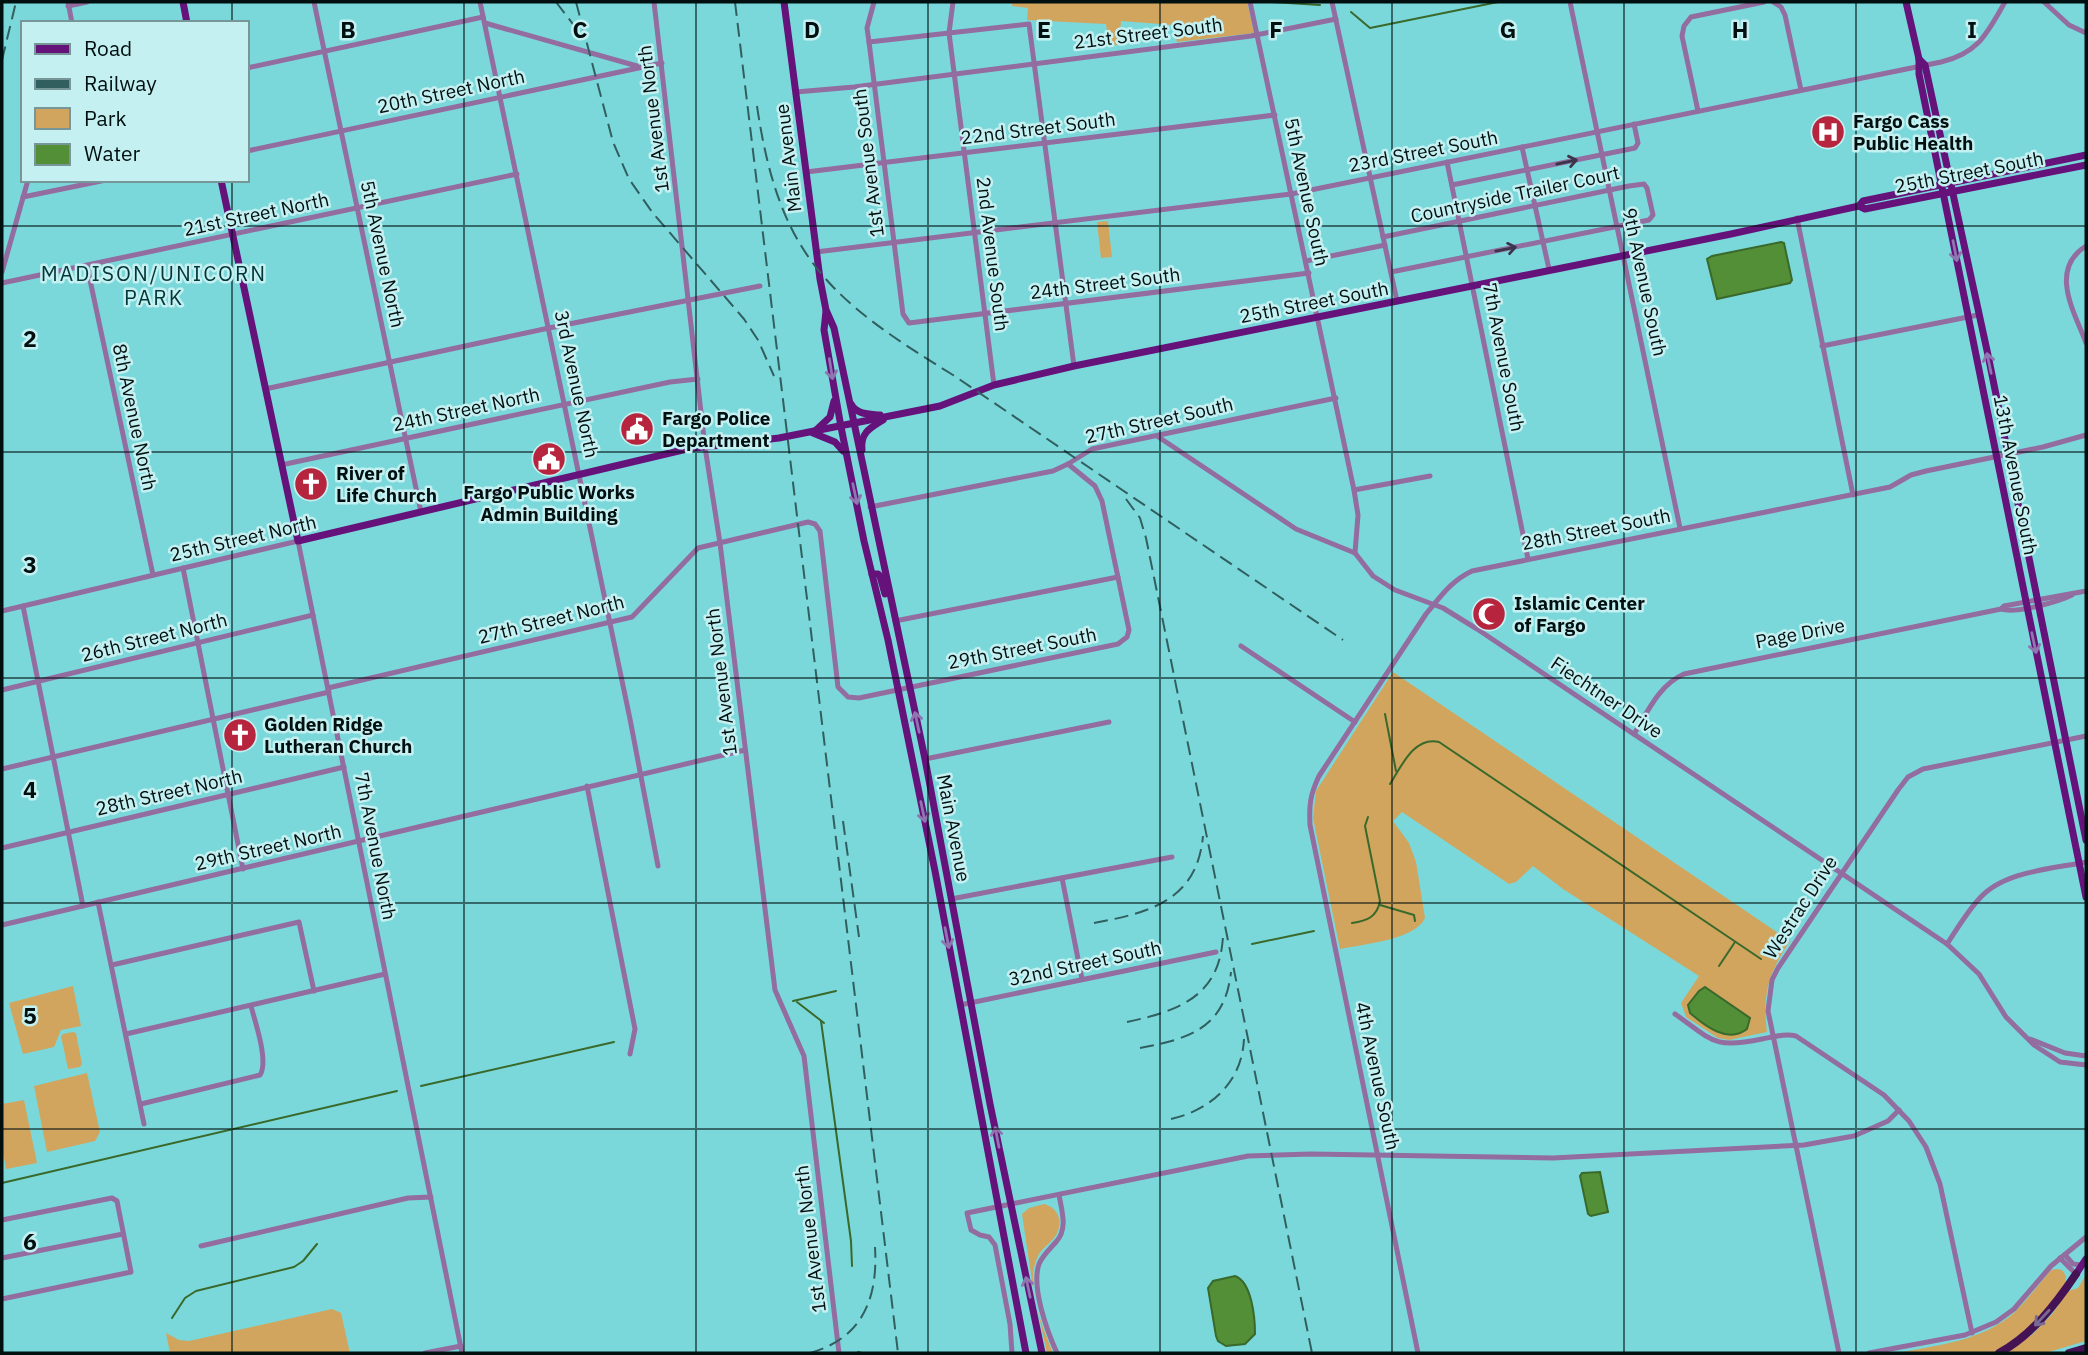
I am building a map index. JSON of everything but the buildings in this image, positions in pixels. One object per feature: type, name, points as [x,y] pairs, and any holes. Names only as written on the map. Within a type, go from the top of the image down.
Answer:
[{"type":"highway","points":[[1998,1353],[2035,1326],[2060,1298],[2076,1274]]},
{"type":"highway","points":[[2069,1353],[2086,1348]]},
{"type":"main road","points":[[183,2],[187,21]]},
{"type":"main road","name":"Main Avenue","points":[[784,2],[826,310],[834,328],[925,759],[970,1003],[1042,1353]]},
{"type":"main road","name":"13th Avenue South","points":[[1906,2],[1951,183],[2086,840]]},
{"type":"main road","name":"13th Avenue South","points":[[1921,64],[1942,189],[2054,742],[2083,863],[2086,897]]},
{"type":"main road","name":"25th Street South","points":[[779,438],[940,406],[994,385],[1074,366],[1731,234],[1797,218],[1858,206],[1865,209],[1942,189],[1951,183],[2086,155]]},
{"type":"main road","name":"25th Street South","points":[[1942,189],[1952,192],[2086,165]]},
{"type":"main road","name":"7th Avenue North","points":[[221,182],[298,541]]},
{"type":"main road","name":"Main Avenue","points":[[826,310],[824,330],[841,427],[931,851],[1026,1353]]},
{"type":"main road","points":[[812,432],[824,425],[830,417],[835,394]]},
{"type":"main road","points":[[848,399],[854,409],[862,413],[891,416]]},
{"type":"main road","points":[[864,479],[861,443],[863,435],[891,416]]},
{"type":"main road","points":[[812,432],[839,445],[849,464]]},
{"type":"main road","name":"25th Street North","points":[[298,541],[705,447],[779,438]]},
{"type":"main road","points":[[872,574],[880,576],[897,631]]},
{"type":"main road","points":[[931,851],[937,855],[950,895]]},
{"type":"main road","points":[[2076,1274],[2080,1274],[2085,1264]]},
{"type":"street","points":[[68,4],[87,2]]},
{"type":"street","name":"3rd Avenue North","points":[[480,2],[658,866]]},
{"type":"street","name":"1st Avenue North","points":[[654,2],[705,447],[720,543],[775,990],[804,1056],[839,1353]]},
{"type":"street","name":"1st Avenue South","points":[[874,2],[869,20],[869,42],[903,314],[907,321]]},
{"type":"street","name":"2nd Avenue South","points":[[953,2],[949,33],[994,385]]},
{"type":"street","name":"5th Avenue South","points":[[1250,2],[1359,514],[1355,553]]},
{"type":"street","points":[[1332,2],[1396,301]]},
{"type":"street","name":"9th Avenue South","points":[[1570,2],[1680,528]]},
{"type":"street","points":[[1698,111],[1682,36],[1687,21],[1694,16],[1764,2]]},
{"type":"street","points":[[1774,2],[1781,7],[1785,15],[1800,87]]},
{"type":"street","name":"23rd Street South","points":[[816,252],[1291,194],[1698,111],[1800,87],[1959,57],[1990,30],[2005,2]]},
{"type":"street","points":[[2044,2],[2069,25],[2086,33]]},
{"type":"street","name":"5th Avenue North","points":[[314,3],[421,512]]},
{"type":"street","name":"21st Street South","points":[[796,92],[1257,35],[1336,19]]},
{"type":"street","points":[[248,68],[484,20],[640,67]]},
{"type":"street","points":[[869,42],[1030,24],[1074,366]]},
{"type":"street","name":"20th Street North","points":[[248,151],[662,63]]},
{"type":"street","name":"22nd Street South","points":[[806,172],[1275,115]]},
{"type":"street","points":[[1452,185],[1635,148],[1639,143],[1634,124]]},
{"type":"street","points":[[1522,147],[1549,269]]},
{"type":"street","name":"7th Avenue South","points":[[1447,162],[1528,559]]},
{"type":"street","name":"21st Street North","points":[[2,283],[516,174]]},
{"type":"street","points":[[2,272],[27,182]]},
{"type":"street","points":[[23,197],[96,182]]},
{"type":"street","name":"Countryside Trailer Court","points":[[1383,237],[1610,190],[1644,184],[1647,188],[1652,218],[1649,220],[1391,272]]},
{"type":"street","points":[[1797,218],[1853,495]]},
{"type":"street","points":[[1306,261],[1385,245]]},
{"type":"street","points":[[2086,246],[2076,254],[2066,275],[2066,288],[2086,343]]},
{"type":"street","name":"8th Avenue North","points":[[87,265],[153,575]]},
{"type":"street","name":"24th Street South","points":[[907,321],[914,324],[1309,273]]},
{"type":"street","points":[[265,389],[760,286]]},
{"type":"street","points":[[1822,346],[1978,315]]},
{"type":"street","name":"24th Street North","points":[[281,465],[670,382],[698,379]]},
{"type":"street","name":"27th Street South","points":[[870,507],[1053,471],[1092,449],[1336,398]]},
{"type":"street","name":"28th Street South","points":[[1309,806],[1311,793],[1319,776],[1354,722],[1434,604],[1457,578],[1472,571],[1528,559],[1890,487],[1911,475],[2086,435]]},
{"type":"street","points":[[1157,436],[1296,529],[1355,553]]},
{"type":"street","name":"29th Street South","points":[[898,689],[1124,642],[1129,629],[1100,493],[1090,481],[1068,464]]},
{"type":"street","points":[[1354,490],[1430,476]]},
{"type":"street","name":"27th Street North","points":[[2,769],[610,623],[638,613],[698,548],[801,523],[815,524],[820,531],[838,687],[848,697],[859,698],[898,689]]},
{"type":"street","name":"25th Street North","points":[[2,611],[298,541]]},
{"type":"street","name":"7th Avenue North","points":[[298,541],[462,1350]]},
{"type":"street","name":"Fiechtner Drive","points":[[1355,553],[1377,579],[1395,590],[1444,608],[1477,629],[1947,944],[1970,963],[1982,977],[2006,1017],[2034,1045],[2060,1062],[2086,1065]]},
{"type":"street","points":[[183,568],[243,869]]},
{"type":"street","points":[[895,621],[1118,577]]},
{"type":"street","name":"Page Drive","points":[[1634,734],[1658,694],[1667,684],[1684,674],[2001,609],[2004,606],[2063,600],[2086,591]]},
{"type":"street","points":[[23,606],[83,906]]},
{"type":"street","name":"26th Street North","points":[[2,690],[313,615]]},
{"type":"street","points":[[1241,646],[1354,722]]},
{"type":"street","points":[[925,759],[1109,722]]},
{"type":"street","points":[[2066,740],[2086,736]]},
{"type":"street","name":"Westrac Drive","points":[[1839,1353],[1773,1037],[1769,1011],[1772,980],[1908,777],[1923,769],[2066,740]]},
{"type":"street","name":"29th Street North","points":[[2,925],[745,750]]},
{"type":"street","name":"28th Street North","points":[[2,848],[344,767]]},
{"type":"street","points":[[587,786],[635,1029],[630,1054]]},
{"type":"street","name":"4th Avenue South","points":[[1309,806],[1310,825],[1418,1353]]},
{"type":"street","points":[[950,895],[1062,878],[1172,857]]},
{"type":"street","points":[[1947,944],[1979,898],[1994,887],[2016,877],[2083,863]]},
{"type":"street","points":[[1062,878],[1082,979]]},
{"type":"street","points":[[98,902],[144,1124]]},
{"type":"street","points":[[111,965],[299,922],[314,991]]},
{"type":"street","name":"32nd Street South","points":[[960,1005],[1216,952]]},
{"type":"street","points":[[126,1034],[385,974]]},
{"type":"street","points":[[141,1104],[255,1077],[261,1073],[264,1069],[251,1006]]},
{"type":"street","points":[[1675,1014],[1720,1043],[1740,1044],[1791,1034],[1801,1038],[1874,1088],[1899,1110],[1926,1147],[1938,1177],[1972,1333]]},
{"type":"street","points":[[2030,1039],[2065,1053],[2086,1056]]},
{"type":"street","points":[[1012,1353],[1010,1324],[995,1245],[989,1237],[980,1236],[971,1230],[967,1213],[1223,1160],[1280,1155],[1597,1157],[1647,1152],[1796,1146],[1854,1136],[1888,1121],[1899,1110]]},
{"type":"street","points":[[1057,1353],[1045,1322],[1037,1272],[1043,1256],[1057,1241],[1063,1228],[1059,1195]]},
{"type":"street","points":[[201,1246],[408,1198],[430,1197]]},
{"type":"street","points":[[2,1220],[112,1198],[115,1200],[131,1272],[2,1299]]},
{"type":"street","points":[[2,1258],[123,1234]]},
{"type":"street","points":[[1868,1353],[1972,1333],[1996,1322],[2014,1308],[2034,1282],[2086,1237]]},
{"type":"street","points":[[2062,1256],[2073,1264],[2085,1264]]},
{"type":"street","points":[[2062,1256],[2076,1274]]},
{"type":"street","points":[[425,1353],[462,1350]]},
{"type":"green space","points":[[1012,2],[1247,2],[1254,33],[1177,42],[1173,25],[1121,21],[1119,45],[1109,45],[1106,24],[1027,20],[1028,8],[1012,6]]},
{"type":"green space","points":[[1108,221],[1112,257],[1101,258],[1097,222]]},
{"type":"green space","points":[[1393,672],[1790,941],[1769,984],[1767,1032],[1729,1040],[1718,1038],[1686,1017],[1681,1003],[1699,976],[1563,889],[1533,866],[1516,882],[1509,884],[1402,812],[1393,821],[1409,843],[1416,862],[1425,918],[1411,931],[1400,936],[1340,949],[1313,818],[1316,791]]},
{"type":"green space","points":[[73,986],[81,1026],[61,1030],[54,1047],[23,1054],[9,1003]]},
{"type":"green space","points":[[76,1033],[82,1064],[80,1067],[68,1069],[61,1036]]},
{"type":"green space","points":[[87,1073],[100,1132],[95,1141],[47,1152],[34,1086]]},
{"type":"green space","points":[[24,1100],[37,1163],[6,1169],[2,1147],[2,1104]]},
{"type":"green space","points":[[1044,1204],[1057,1213],[1059,1228],[1054,1238],[1039,1254],[1035,1264],[1035,1300],[1022,1214],[1029,1208]]},
{"type":"green space","points":[[2051,1270],[2062,1270],[2066,1276],[2065,1284],[2055,1300],[2032,1326],[1994,1353],[1897,1353],[1944,1344],[1989,1330],[2015,1312]]},
{"type":"green space","points":[[2086,1275],[2086,1341],[2045,1353],[2005,1353],[2033,1334],[2053,1313],[2068,1291],[2078,1288]]},
{"type":"green space","points":[[1037,1308],[1042,1325],[1053,1353],[1047,1353]]},
{"type":"green space","points":[[332,1309],[341,1313],[350,1353],[170,1353],[166,1333],[179,1340],[189,1341]]},
{"type":"water","points":[[1784,243],[1792,280],[1790,283],[1717,299],[1707,259]]},
{"type":"water","points":[[1705,987],[1750,1018],[1747,1029],[1732,1035],[1717,1032],[1690,1013],[1688,1005]]},
{"type":"water","points":[[1600,1172],[1608,1212],[1591,1216],[1588,1214],[1580,1176],[1582,1173]]},
{"type":"water","points":[[1235,1276],[1249,1293],[1255,1334],[1245,1344],[1226,1346],[1218,1341],[1216,1336],[1208,1288],[1213,1281]]},
{"type":"waterway","points":[[1272,2],[1320,5]]},
{"type":"waterway","points":[[1351,12],[1370,28],[1498,2]]},
{"type":"waterway","points":[[1385,714],[1396,771]]},
{"type":"waterway","points":[[1390,784],[1415,748],[1430,741],[1439,742],[1761,959]]},
{"type":"waterway","points":[[1352,923],[1370,917],[1380,901],[1365,826],[1368,817]]},
{"type":"waterway","points":[[1380,905],[1414,915],[1415,921]]},
{"type":"waterway","points":[[1252,944],[1314,931]]},
{"type":"waterway","points":[[1719,966],[1735,942]]},
{"type":"waterway","points":[[793,1001],[836,991]]},
{"type":"waterway","points":[[797,1002],[824,1023]]},
{"type":"waterway","points":[[821,1021],[851,1241],[852,1266]]},
{"type":"waterway","points":[[421,1086],[614,1042]]},
{"type":"waterway","points":[[2,1183],[397,1091]]},
{"type":"waterway","points":[[172,1318],[185,1298],[196,1291],[294,1267],[303,1261],[317,1244]]},
{"type":"waterway","points":[[858,1352],[862,1353]]},
{"type":"railway","points":[[2,60],[16,2]]},
{"type":"railway","points":[[556,2],[579,32]]},
{"type":"railway","points":[[576,2],[613,142],[629,179],[652,212],[744,319],[758,340],[774,376]]},
{"type":"railway","points":[[735,2],[898,1353]]},
{"type":"railway","points":[[757,106],[779,201],[796,237],[817,268],[842,296],[910,348],[1343,640]]},
{"type":"railway","points":[[1126,499],[1140,518],[1146,538],[1312,1353]]},
{"type":"railway","points":[[843,821],[859,937]]},
{"type":"railway","points":[[1094,923],[1150,908],[1180,890],[1191,876],[1199,858],[1203,836]]},
{"type":"railway","points":[[1127,1022],[1163,1012],[1193,998],[1214,974],[1223,936]]},
{"type":"railway","points":[[1140,1048],[1174,1040],[1202,1028],[1221,1006],[1231,972]]},
{"type":"railway","points":[[1171,1119],[1199,1109],[1222,1092],[1237,1068],[1244,1039]]},
{"type":"railway","points":[[810,1353],[843,1337],[864,1314],[874,1283],[875,1247]]},
{"type":"place","name":"Fargo Cass Public Health","points":[[1828,132]]},
{"type":"place","name":"Fargo Police Department","points":[[637,429]]},
{"type":"place","name":"Fargo Public Works Admin Building","points":[[549,459]]},
{"type":"place","name":"River of Life Church","points":[[311,484]]},
{"type":"place","name":"Islamic Center of Fargo","points":[[1489,614]]},
{"type":"place","name":"Golden Ridge Lutheran Church","points":[[240,735]]},
{"type":"district","name":"MADISON/UNICORN PARK","points":[[154,285]]}]
